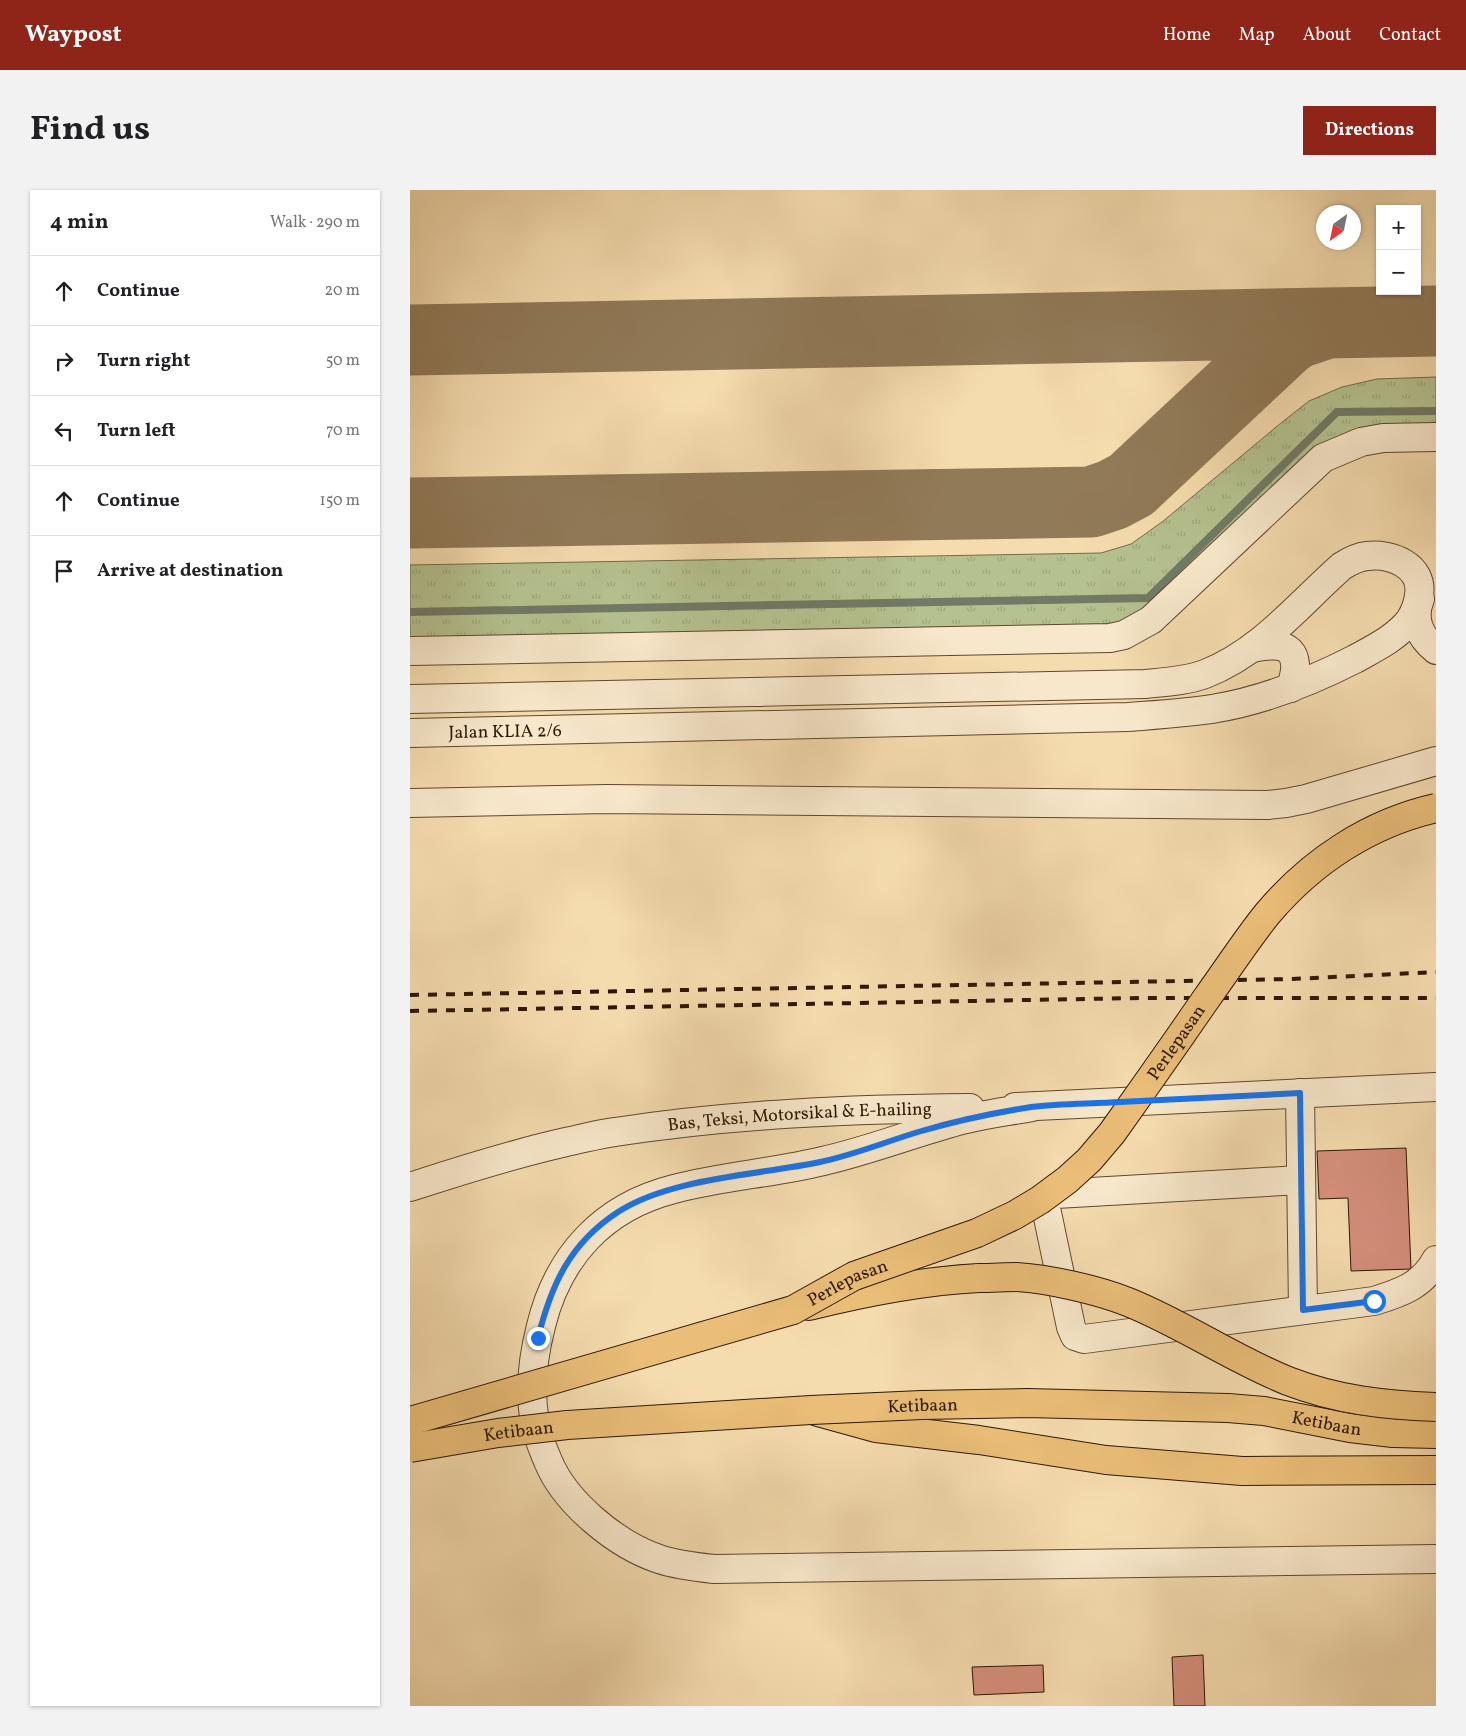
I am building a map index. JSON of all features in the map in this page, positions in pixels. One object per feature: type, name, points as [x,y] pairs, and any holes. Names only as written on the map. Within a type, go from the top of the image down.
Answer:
[{"type":"main road","name":"Perlepasan","points":[[793,1310],[854,1276],[976,1233],[1015,1215],[1040,1200],[1067,1180],[1089,1160],[1112,1133],[1243,945],[1270,911],[1322,861],[1348,842],[1382,825],[1436,808]]},
{"type":"main road","points":[[410,1421],[793,1310],[856,1294],[942,1280],[1018,1278],[1051,1282],[1127,1302],[1287,1380],[1317,1391],[1353,1400],[1390,1405],[1436,1407]]},
{"type":"main road","name":"Ketibaan","points":[[410,1448],[498,1433],[567,1425],[922,1405],[1027,1404],[1228,1408],[1264,1411],[1350,1428],[1393,1433],[1436,1434]]},
{"type":"main road","points":[[810,1410],[876,1428],[934,1434],[1106,1460],[1242,1471],[1436,1470]]},
{"type":"lane","points":[[410,651],[1110,638],[1124,635],[1151,620],[1324,458],[1344,448],[1368,440],[1436,437]]},
{"type":"lane","points":[[410,699],[1145,684],[1178,680],[1204,674],[1226,664],[1252,648],[1277,628],[1342,566],[1361,557],[1370,556],[1392,558],[1411,568],[1416,574],[1420,583],[1416,619],[1419,632],[1427,643],[1436,650]]},
{"type":"lane","name":"Jalan KLIA 2/6","points":[[410,733],[1128,717],[1212,709],[1253,700],[1291,688],[1345,664],[1390,639],[1411,619],[1423,593],[1436,582]]},
{"type":"lane","points":[[1252,648],[1274,644],[1287,648],[1294,656],[1296,665],[1291,688]]},
{"type":"lane","points":[[410,803],[606,799],[1268,805],[1306,799],[1436,761]]},
{"type":"lane","name":"Bas, Teksi, Motorsikal & E-hailing","points":[[410,1188],[467,1168],[539,1148],[613,1132],[696,1121],[883,1108],[1032,1107],[1436,1087]]},
{"type":"lane","points":[[1300,1093],[1303,1310]]},
{"type":"lane","points":[[1032,1107],[954,1122],[868,1150],[821,1162],[673,1189],[644,1198],[619,1211],[598,1226],[564,1266],[553,1290],[543,1315],[534,1367],[535,1423],[542,1448],[552,1472],[570,1496],[590,1516],[614,1535],[639,1550],[658,1559],[685,1566],[714,1569],[1436,1559]]},
{"type":"lane","points":[[1300,1180],[1056,1194],[1048,1199],[1046,1208],[1071,1327],[1075,1336],[1084,1339],[1374,1301],[1401,1293],[1418,1282],[1436,1260]]},
{"type":"green space","points":[[1436,377],[1436,426],[1383,428],[1126,624],[410,640],[410,565],[1101,553],[1131,544],[1162,522],[1309,401],[1342,387],[1377,379]]},
{"type":"building","points":[[1406,1148],[1411,1269],[1351,1271],[1348,1198],[1319,1199],[1317,1151]]},
{"type":"building","points":[[1203,1655],[1205,1706],[1174,1706],[1172,1657]]},
{"type":"building","points":[[1043,1665],[1044,1692],[974,1695],[972,1667]]},
{"type":"waterway","points":[[410,612],[1148,598],[1337,412],[1436,411]]},
{"type":"taxiway","points":[[410,340],[1436,321]]},
{"type":"taxiway","points":[[410,513],[1091,502],[1112,495],[1131,485],[1286,340],[1297,333],[1327,323]]},
{"type":"railway","points":[[410,995],[1292,979],[1436,972]]},
{"type":"railway","points":[[410,1011],[1139,998],[1436,998]]},
{"type":"route","points":[[538,1338],[543,1315],[564,1266],[598,1226],[619,1211],[644,1198],[704,1182],[821,1162],[868,1150],[917,1132],[954,1122],[1032,1107],[1300,1093],[1303,1310],[1374,1301]]}]
